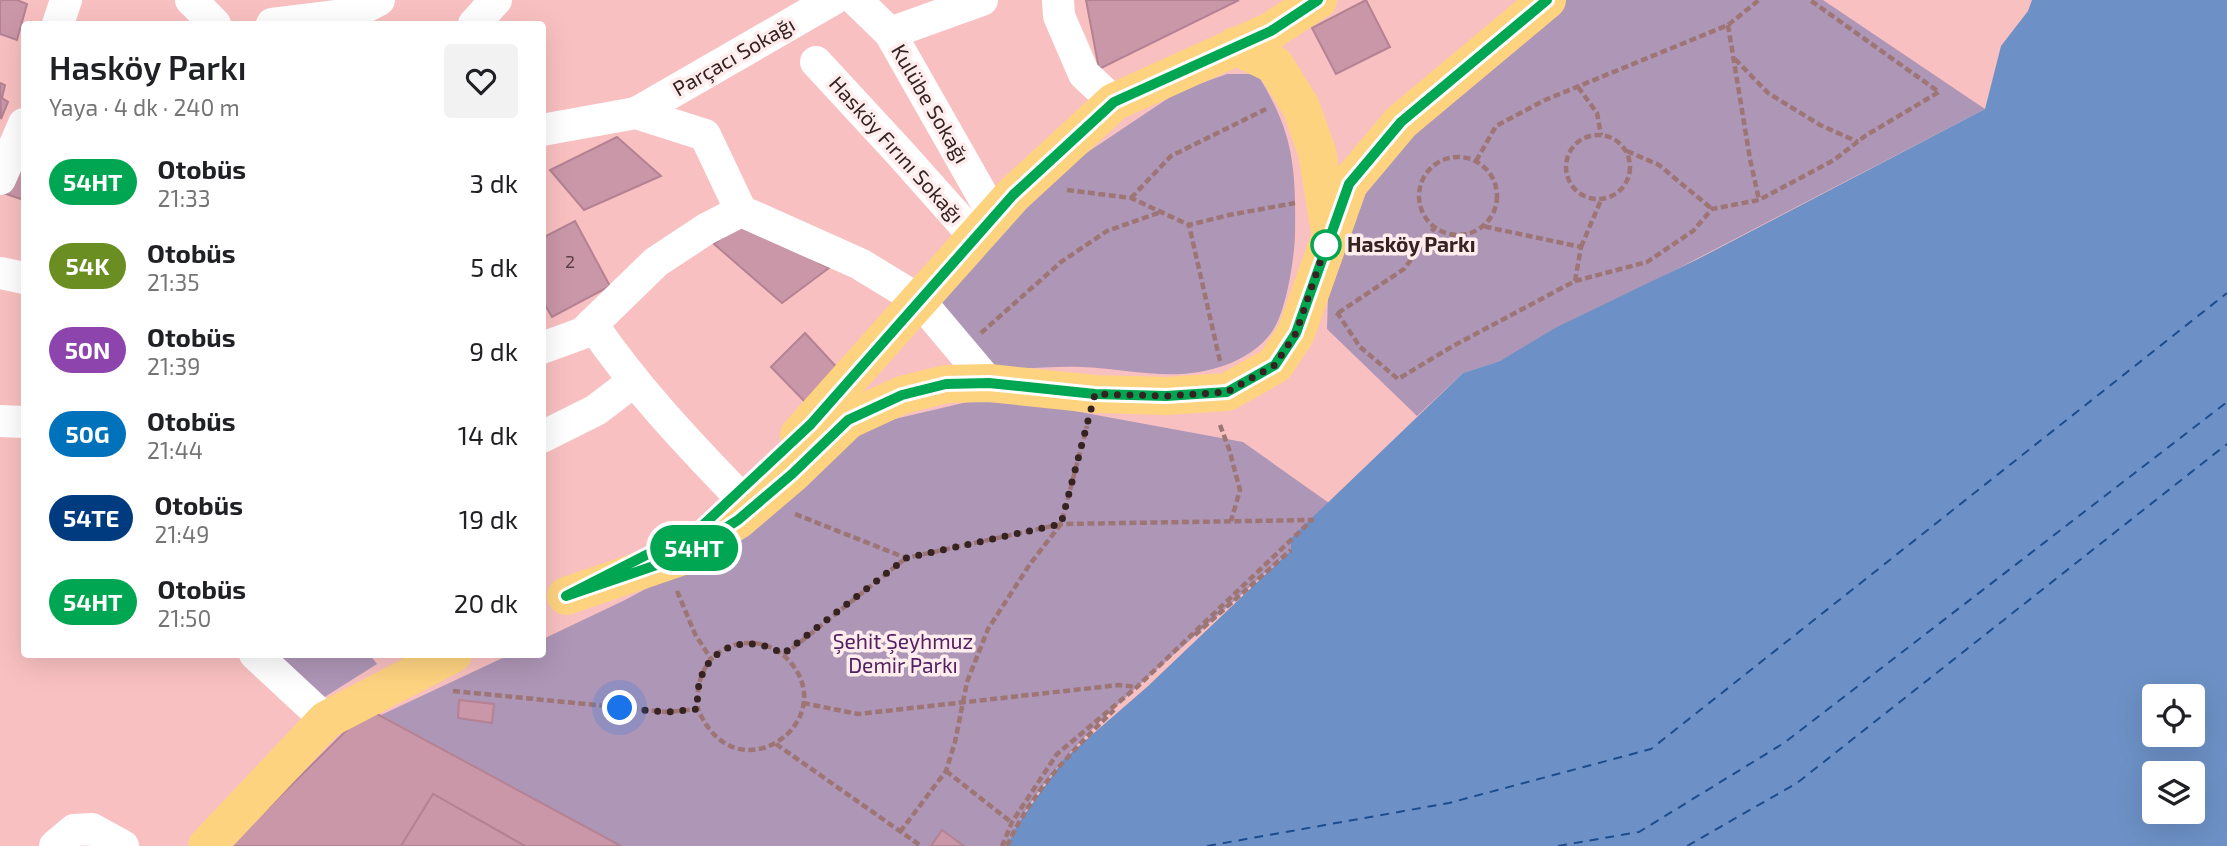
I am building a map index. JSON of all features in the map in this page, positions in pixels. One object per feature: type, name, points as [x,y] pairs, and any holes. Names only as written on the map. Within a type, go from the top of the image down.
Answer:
[{"type":"main road","points":[[554,603],[680,557],[738,520],[749,497],[919,300],[1024,184],[1114,102],[1271,31],[1318,0]]},
{"type":"main road","points":[[1327,216],[1349,184],[1401,122],[1547,0]]},
{"type":"main road","points":[[554,603],[701,527],[749,497],[848,420],[902,395],[946,384],[989,383],[1095,394],[1166,396],[1227,406],[1275,365],[1296,333],[1324,318],[1327,216],[1317,152],[1301,107],[1275,65],[1236,46]]},
{"type":"main road","points":[[207,846],[326,720],[449,672]]},
{"type":"street","points":[[59,21],[66,0]]},
{"type":"street","points":[[191,0],[212,21]]},
{"type":"street","points":[[296,21],[352,14],[379,0]]},
{"type":"street","points":[[477,21],[496,0]]},
{"type":"street","name":"Parçacı Sokağı","points":[[636,113],[832,0]]},
{"type":"street","name":"Kulübe Sokağı","points":[[856,0],[890,33],[985,227]]},
{"type":"street","points":[[890,33],[982,0]]},
{"type":"street","points":[[1058,0],[1059,16],[1084,74],[1114,102]]},
{"type":"street","name":"Hasköy Fırını Sokağı","points":[[816,62],[901,153],[985,227]]},
{"type":"street","points":[[546,129],[636,113],[705,135],[741,211],[860,264],[919,300],[989,383]]},
{"type":"street","points":[[0,179],[21,131]]},
{"type":"street","points":[[546,347],[583,333],[656,261],[706,229],[741,211]]},
{"type":"street","points":[[0,273],[21,277]]},
{"type":"street","points":[[592,324],[617,361],[688,443],[749,497]]},
{"type":"street","points":[[546,435],[596,410],[634,381]]},
{"type":"street","points":[[0,421],[21,422]]},
{"type":"street","points":[[259,658],[326,720]]},
{"type":"street","points":[[55,846],[74,830],[92,829],[123,846]]},
{"type":"path","points":[[1476,161],[1496,125],[1545,100],[1728,25],[1759,0]]},
{"type":"path","points":[[1435,227],[1404,269],[1324,318],[1398,379],[1453,346],[1575,281],[1647,262],[1693,230],[1712,209],[1759,200],[1834,160],[1939,92],[1810,0]]},
{"type":"path","points":[[1728,25],[1759,200]]},
{"type":"path","points":[[1734,57],[1768,93],[1820,125],[1858,142]]},
{"type":"path","points":[[1578,87],[1597,113],[1601,135]]},
{"type":"path","points":[[1131,198],[1171,156],[1295,96]]},
{"type":"path","points":[[1590,135],[1601,135],[1620,143],[1626,151],[1630,161],[1627,181],[1611,196],[1590,198],[1580,194],[1572,186],[1566,165],[1573,146],[1590,135]]},
{"type":"path","points":[[1626,151],[1659,165],[1712,209]]},
{"type":"path","points":[[1451,157],[1476,161],[1487,169],[1494,180],[1496,205],[1491,217],[1472,232],[1459,235],[1435,227],[1426,218],[1421,206],[1419,193],[1422,181],[1429,170],[1451,157]]},
{"type":"path","points":[[1024,184],[1131,198],[1189,225],[1229,215],[1327,216]]},
{"type":"path","points":[[1575,281],[1581,247],[1601,199]]},
{"type":"path","points":[[961,351],[1061,262],[1107,231],[1161,212]]},
{"type":"path","points":[[1189,225],[1227,406],[1218,420],[1240,490],[1231,521]]},
{"type":"path","points":[[1482,226],[1581,247]]},
{"type":"path","points":[[900,832],[946,771],[967,682],[988,629],[1030,564],[1061,524],[1095,394]]},
{"type":"path","points":[[749,497],[906,558]]},
{"type":"path","points":[[783,654],[906,558],[1061,524],[1311,520],[1064,759],[1017,825],[1007,846]]},
{"type":"path","points":[[1002,846],[1012,822],[1057,754],[1291,550]]},
{"type":"path","points":[[666,562],[695,634],[711,659]]},
{"type":"path","points":[[757,643],[783,654],[799,675],[803,689],[800,717],[793,729],[776,744],[754,751],[728,746],[715,737],[704,725],[696,693],[699,677],[711,659],[723,650],[739,644],[757,643]]},
{"type":"path","points":[[449,672],[667,712],[698,709]]},
{"type":"path","points":[[803,703],[858,714],[1119,685],[1137,687]]},
{"type":"path","points":[[776,744],[921,846]]},
{"type":"path","points":[[946,771],[1012,822]]},
{"type":"green space","points":[[1547,0],[1823,0],[1985,109],[1500,361],[1463,373],[1417,416],[1327,329],[1330,234],[1349,184]]},
{"type":"green space","points":[[1227,74],[1257,74],[1279,114],[1290,151],[1295,190],[1294,246],[1285,300],[1271,333],[1253,351],[1231,363],[1194,373],[1157,374],[1068,367],[980,372],[926,309],[1061,170],[1179,91]]},
{"type":"green space","name":"Şehit Şeyhmuz Demir Parkı","points":[[993,396],[1243,442],[1329,503],[1291,538],[1291,550],[1124,699],[1079,743],[1038,792],[1007,846],[621,846],[381,715],[503,658],[546,658],[546,638],[625,600],[750,533],[869,425]]},
{"type":"green space","points":[[273,658],[372,658],[377,664],[323,698]]},
{"type":"water","points":[[2032,0],[2227,0],[2227,846],[1007,846],[1017,825],[1064,759],[1147,687],[1291,550],[1291,538],[1463,373],[1500,361],[1557,327],[1698,259],[1985,109],[2001,46],[2028,11]]},
{"type":"building","points":[[0,0],[17,0],[27,4],[17,40],[0,34]]},
{"type":"building","points":[[1086,0],[1239,0],[1099,69]]},
{"type":"building","points":[[1366,0],[1390,47],[1336,74],[1312,28]]},
{"type":"building","points":[[0,83],[5,85],[2,98],[8,102],[1,119]]},
{"type":"building","points":[[617,137],[661,176],[584,210],[550,170]]},
{"type":"building","points":[[17,162],[21,164],[21,199],[3,193]]},
{"type":"building","points":[[575,221],[610,286],[552,317],[546,307],[546,236]]},
{"type":"building","points":[[742,222],[829,268],[782,303],[714,244]]},
{"type":"building","points":[[805,333],[843,374],[810,407],[771,367]]},
{"type":"building","points":[[459,700],[494,704],[492,723],[458,718]]},
{"type":"building","points":[[368,709],[621,846],[525,846],[433,794],[401,846],[230,846]]},
{"type":"building","points":[[433,794],[525,846],[401,846]]},
{"type":"building","points":[[942,830],[964,846],[931,846]]},
{"type":"ferry route","points":[[1207,846],[1449,803],[1651,749],[2227,293]]},
{"type":"ferry route","points":[[1558,846],[1639,832],[1784,743],[2227,402]]},
{"type":"ferry route","points":[[1687,846],[1797,783],[2227,444]]},
{"type":"bus line","name":"54HT","points":[[1318,0],[1271,31],[1114,102],[1013,195],[811,424],[701,527],[566,596],[680,557],[738,520],[792,474],[848,420],[902,395],[946,384],[989,383],[1095,394],[1166,396],[1227,392],[1275,365],[1296,333],[1349,184],[1401,122],[1547,0]]},
{"type":"place","name":"Hasköy Parkı","points":[[1326,245]]},
{"type":"route","points":[[620,708],[667,712],[698,709],[696,693],[699,677],[711,659],[723,650],[739,644],[757,643],[783,654],[906,558],[1061,524],[1095,394],[1166,396],[1227,392],[1275,365],[1296,333],[1326,245]]}]
